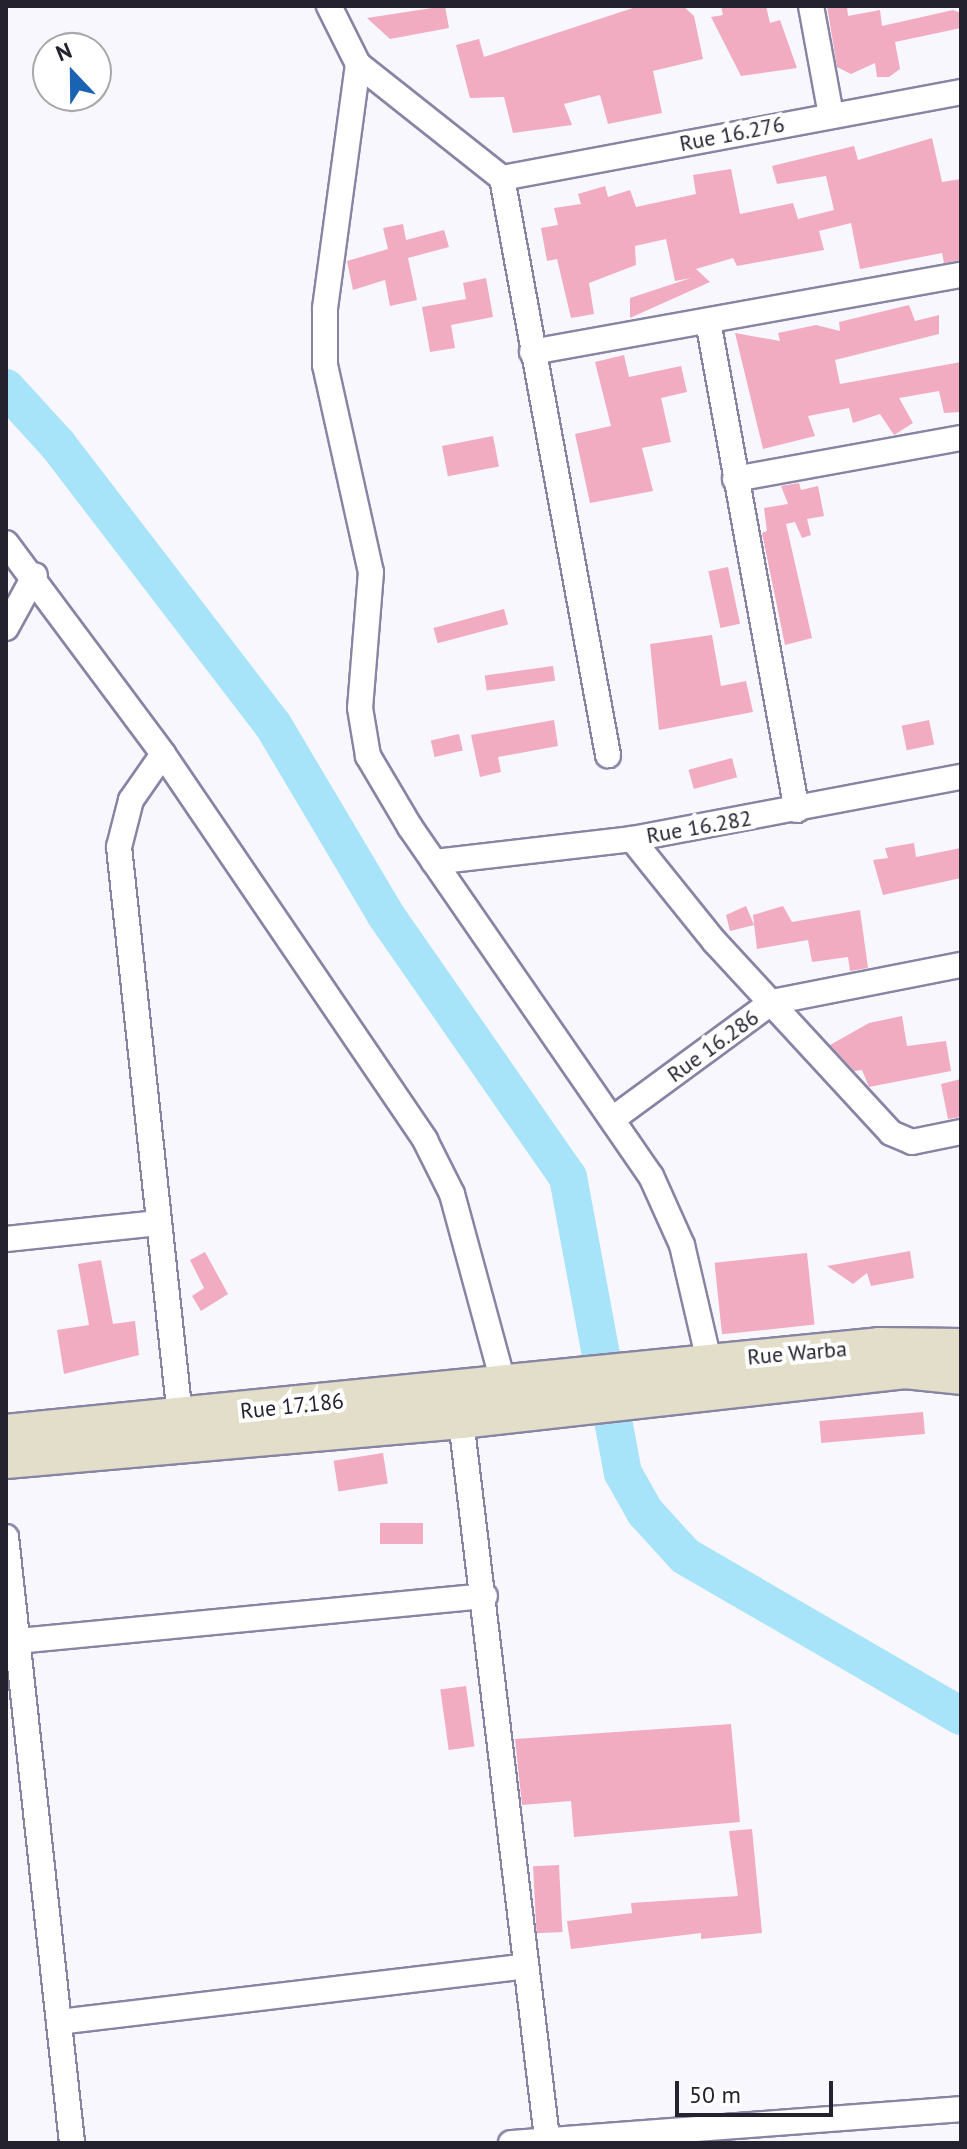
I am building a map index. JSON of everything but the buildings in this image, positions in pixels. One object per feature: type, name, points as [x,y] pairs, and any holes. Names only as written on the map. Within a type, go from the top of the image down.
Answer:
[{"type":"main road","name":"Rue Warba","points":[[634,1385],[709,1361],[879,1346],[961,1347]]},
{"type":"main road","points":[[6,1460],[461,1420],[578,1392],[634,1385],[905,1370],[961,1376]]},
{"type":"main road","name":"Rue 17.186","points":[[6,1433],[504,1385],[578,1392]]},
{"type":"street","points":[[329,6],[358,64],[502,178],[608,755]]},
{"type":"street","points":[[811,6],[831,115]]},
{"type":"street","points":[[358,64],[325,309],[325,365],[371,572],[360,725],[379,781],[614,1118],[651,1176],[682,1245],[709,1361]]},
{"type":"street","name":"Rue 16.276","points":[[502,178],[961,92]]},
{"type":"street","points":[[532,352],[961,275]]},
{"type":"street","points":[[708,321],[797,810]]},
{"type":"street","points":[[735,479],[961,438]]},
{"type":"street","points":[[6,543],[35,575],[163,754],[425,1140],[452,1194],[504,1385]]},
{"type":"street","points":[[6,628],[35,575]]},
{"type":"street","points":[[163,754],[131,800],[119,847],[180,1417]]},
{"type":"street","name":"Rue 16.282","points":[[434,862],[632,839],[961,777]]},
{"type":"street","points":[[632,839],[772,1002],[891,1133],[912,1142],[961,1132]]},
{"type":"street","name":"Rue 16.286","points":[[614,1118],[772,1002],[961,965]]},
{"type":"street","points":[[6,1239],[158,1223]]},
{"type":"street","points":[[461,1420],[485,1596],[547,2138]]},
{"type":"street","points":[[6,1537],[72,2143]]},
{"type":"street","points":[[18,1641],[485,1596]]},
{"type":"street","points":[[59,2022],[526,1966]]},
{"type":"street","points":[[511,2143],[547,2138],[699,2136],[961,2109]]},
{"type":"waterway","points":[[6,388],[58,445],[273,725],[385,914],[568,1177],[623,1473],[645,1512],[685,1556],[961,1716]]}]
